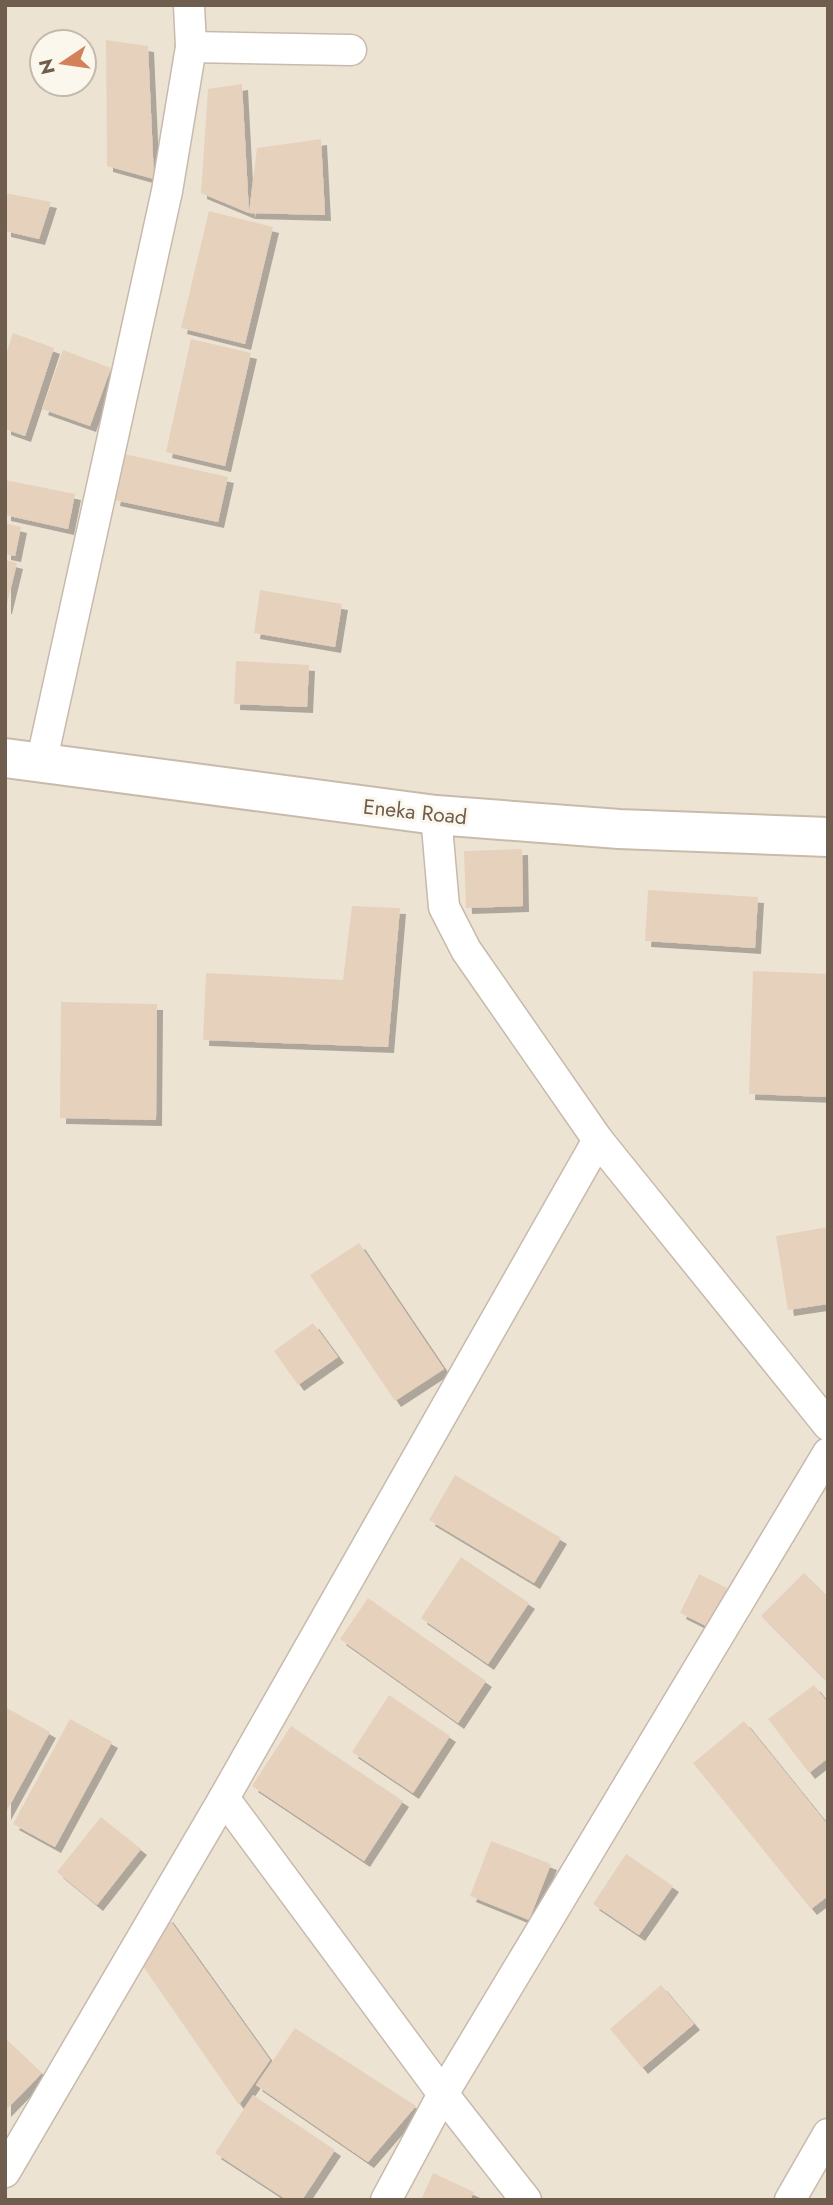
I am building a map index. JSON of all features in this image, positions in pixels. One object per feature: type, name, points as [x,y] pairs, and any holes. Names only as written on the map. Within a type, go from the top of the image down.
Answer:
[{"type":"main road","name":"Eneka Road","points":[[23,761],[436,816],[619,829],[828,837]]},
{"type":"street","points":[[23,761],[152,268],[191,47],[189,5]]},
{"type":"street","points":[[191,47],[351,50]]},
{"type":"street","points":[[436,816],[444,907],[466,950],[598,1140],[828,1425]]},
{"type":"street","points":[[5,2172],[224,1798],[598,1140]]},
{"type":"street","points":[[386,2200],[443,2094],[828,1453]]},
{"type":"street","points":[[224,1798],[443,2094],[526,2200]]},
{"type":"street","points":[[790,2200],[828,2134]]},
{"type":"shaded area","points":[[5,5],[828,5],[828,2200],[5,2200]]},
{"type":"building","points":[[106,40],[148,46],[154,179],[107,166]]},
{"type":"building","points":[[242,84],[249,213],[201,193],[208,89]]},
{"type":"building","points":[[321,139],[325,215],[249,213],[257,148]]},
{"type":"building","points":[[5,193],[51,202],[39,239],[5,231]]},
{"type":"building","points":[[209,211],[273,227],[245,344],[181,328]]},
{"type":"building","points":[[13,333],[54,348],[25,436],[5,429],[5,357]]},
{"type":"building","points":[[191,339],[251,353],[225,466],[166,452]]},
{"type":"building","points":[[63,350],[111,368],[90,426],[42,409]]},
{"type":"building","points":[[124,454],[228,477],[218,522],[114,500]]},
{"type":"building","points":[[5,480],[75,494],[68,529],[5,515]]},
{"type":"building","points":[[5,523],[21,527],[15,556],[5,554]]},
{"type":"building","points":[[5,560],[17,563],[6,608],[5,608]]},
{"type":"building","points":[[260,590],[342,604],[335,647],[254,633]]},
{"type":"building","points":[[236,661],[309,665],[307,707],[234,704]]},
{"type":"building","points":[[522,849],[523,906],[466,908],[464,851]]},
{"type":"building","points":[[648,890],[758,897],[755,948],[645,941]]},
{"type":"building","points":[[352,906],[400,908],[388,1047],[203,1040],[206,973],[343,980]]},
{"type":"building","points":[[753,971],[828,974],[828,1097],[749,1094]]},
{"type":"building","points":[[61,1002],[157,1004],[156,1120],[60,1118]]},
{"type":"building","points":[[828,1227],[828,1304],[788,1310],[776,1236]]},
{"type":"building","points":[[359,1243],[444,1369],[395,1401],[310,1275]]},
{"type":"building","points":[[313,1323],[338,1357],[298,1385],[274,1351]]},
{"type":"building","points":[[455,1475],[561,1538],[534,1583],[429,1520]]},
{"type":"building","points":[[461,1557],[529,1603],[488,1664],[421,1618]]},
{"type":"building","points":[[804,1573],[828,1597],[826,1681],[761,1616]]},
{"type":"building","points":[[699,1574],[727,1588],[708,1627],[680,1613]]},
{"type":"building","points":[[368,1598],[486,1681],[458,1723],[340,1639]]},
{"type":"building","points":[[814,1685],[828,1703],[828,1758],[809,1773],[768,1719]]},
{"type":"building","points":[[389,1695],[450,1736],[413,1793],[352,1752]]},
{"type":"building","points":[[5,1707],[50,1732],[5,1814]]},
{"type":"building","points":[[70,1719],[112,1742],[55,1847],[13,1824]]},
{"type":"building","points":[[744,1721],[828,1825],[828,1896],[811,1909],[693,1763]]},
{"type":"building","points":[[291,1726],[403,1801],[364,1861],[252,1786]]},
{"type":"building","points":[[101,1817],[141,1849],[97,1905],[57,1872]]},
{"type":"building","points":[[491,1841],[551,1864],[529,1920],[470,1896]]},
{"type":"building","points":[[626,1854],[673,1886],[639,1935],[593,1904]]},
{"type":"building","points":[[167,1916],[270,2060],[239,2105],[140,1962]]},
{"type":"building","points":[[661,1985],[694,2024],[642,2068],[610,2029]]},
{"type":"building","points":[[295,2028],[416,2106],[368,2162],[256,2085]]},
{"type":"building","points":[[5,2038],[42,2073],[5,2111]]},
{"type":"building","points":[[253,2095],[335,2150],[302,2200],[287,2200],[215,2153]]},
{"type":"building","points":[[433,2173],[474,2192],[470,2200],[421,2200]]}]
